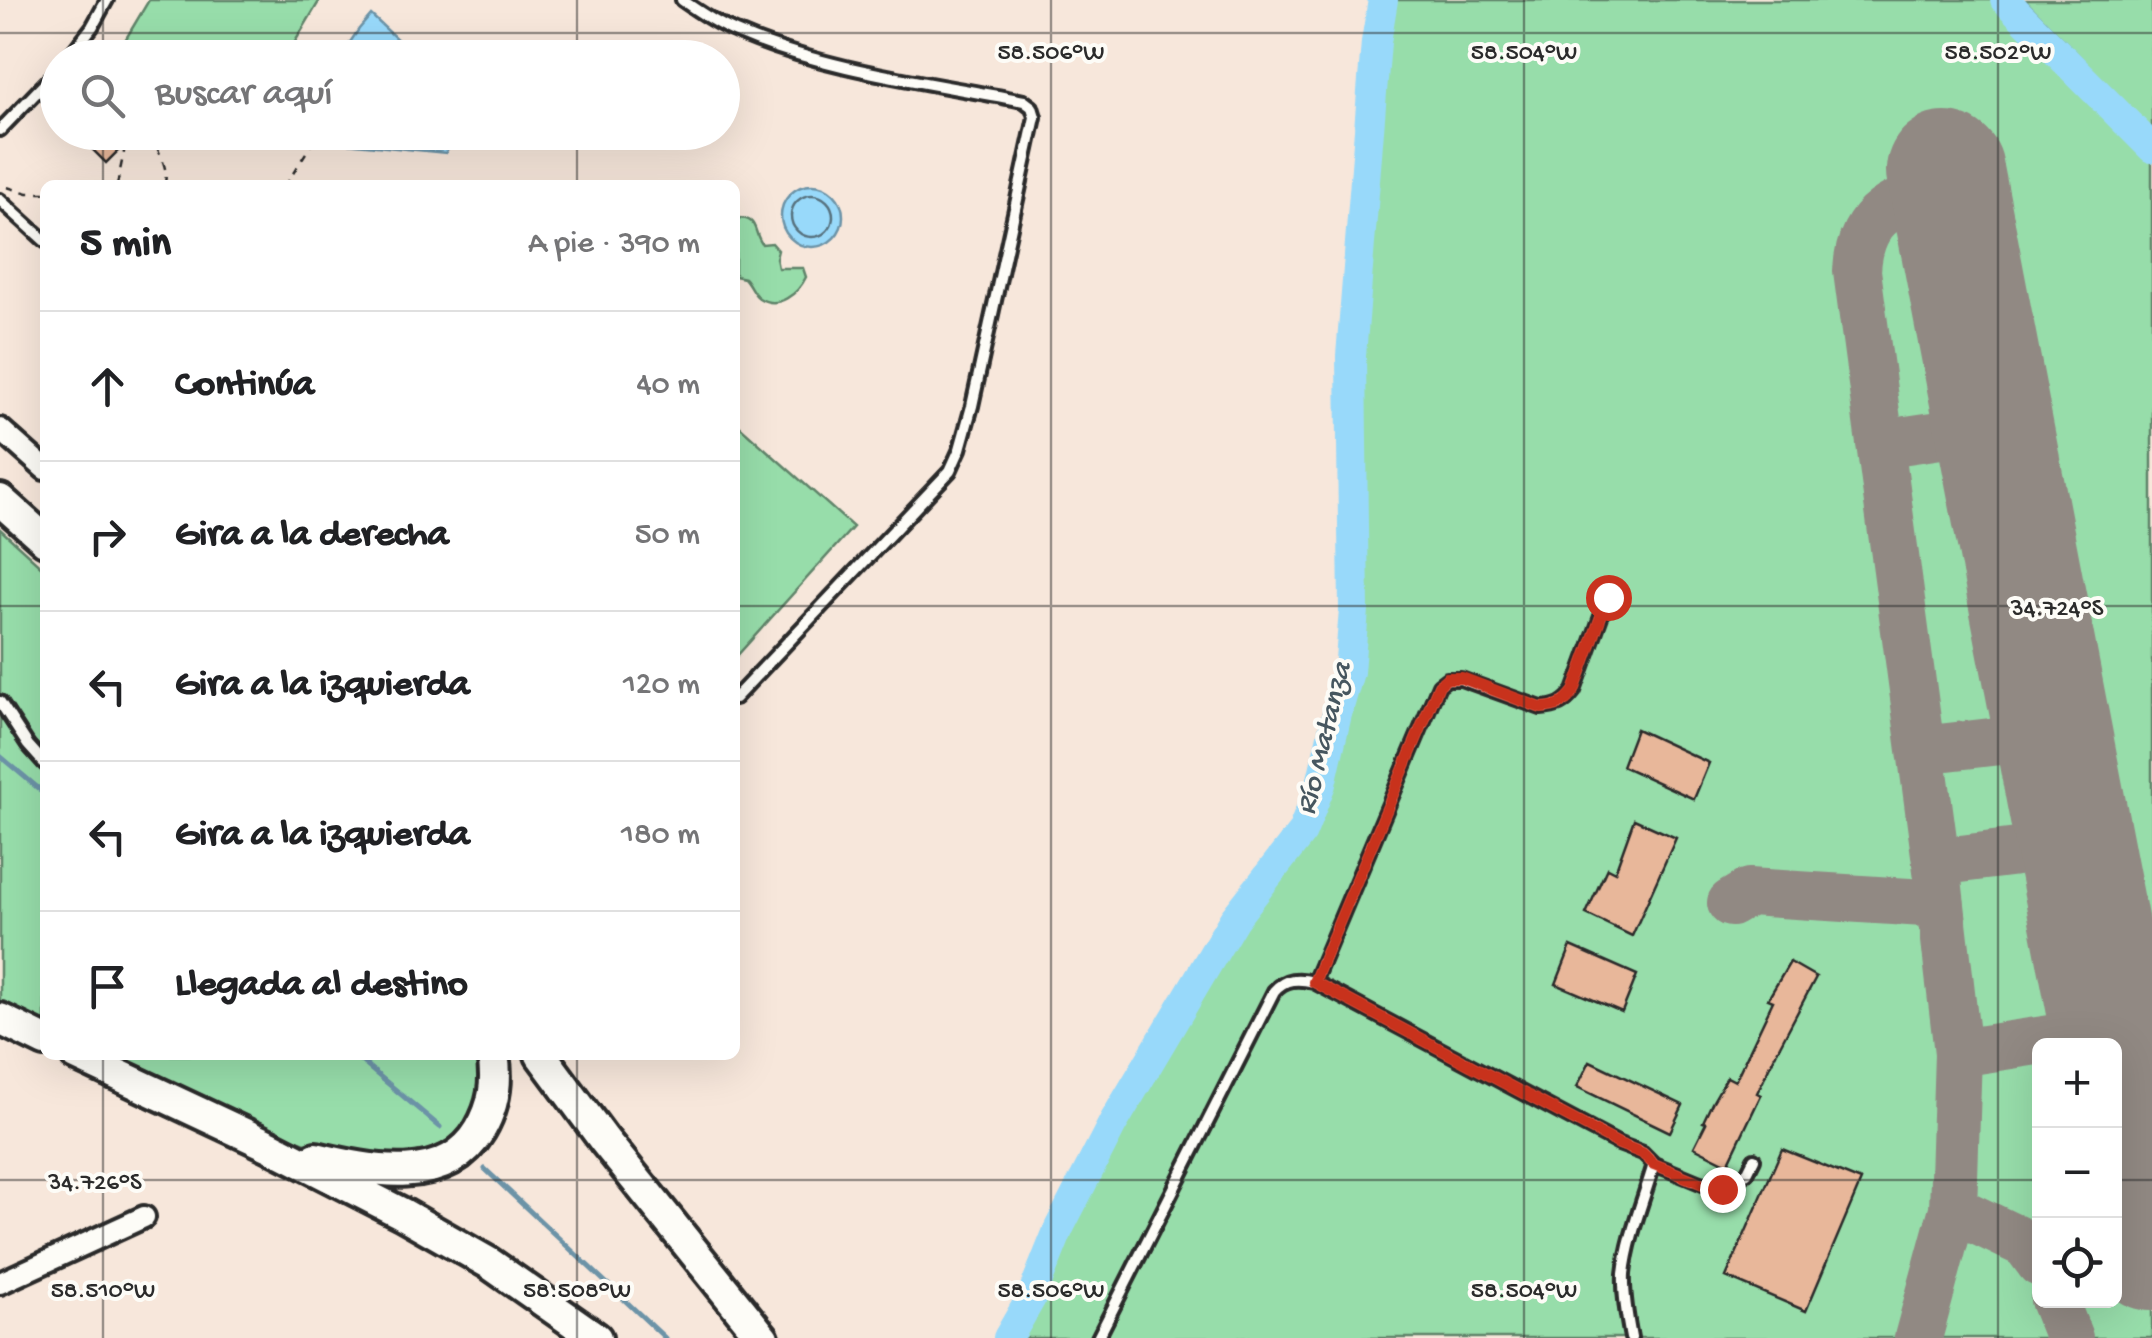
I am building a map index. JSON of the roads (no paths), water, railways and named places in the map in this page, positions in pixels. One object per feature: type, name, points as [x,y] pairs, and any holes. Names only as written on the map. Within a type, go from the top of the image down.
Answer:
[{"type":"main road","points":[[0,500],[40,536]]},
{"type":"main road","points":[[0,1019],[40,1039]]},
{"type":"main road","points":[[87,1060],[270,1146],[400,1213],[489,1263],[596,1338]]},
{"type":"main road","points":[[270,1146],[350,1166],[393,1172],[431,1167],[456,1158],[490,1113],[494,1060]]},
{"type":"main road","points":[[544,1060],[762,1338]]},
{"type":"street","points":[[0,429],[40,465]]},
{"type":"street","points":[[0,1283],[144,1217]]},
{"type":"lane","points":[[82,40],[107,0]]},
{"type":"lane","points":[[682,0],[732,30],[763,43],[816,60],[1024,102],[1032,107],[1035,117],[972,406],[950,471],[740,693]]},
{"type":"lane","points":[[0,130],[40,89]]},
{"type":"lane","points":[[0,200],[40,236]]},
{"type":"lane","points":[[1314,982],[1439,685],[1447,678],[1462,678],[1541,708],[1555,708],[1574,691],[1608,597]]},
{"type":"lane","points":[[0,702],[40,758]]},
{"type":"lane","points":[[1098,1338],[1274,991],[1280,983],[1290,980],[1314,982],[1642,1153],[1654,1164],[1710,1187],[1722,1189],[1746,1173],[1754,1159]]},
{"type":"lane","points":[[1632,1338],[1624,1274],[1654,1164]]},
{"type":"water","points":[[371,15],[398,40],[352,40]]},
{"type":"water","points":[[812,185],[834,194],[843,216],[834,238],[812,247],[790,238],[781,216],[790,194]]},
{"type":"waterway","name":"Río Matanza","points":[[1008,1338],[1031,1298],[1059,1228],[1113,1123],[1234,919],[1302,832],[1321,784],[1349,672],[1354,610],[1351,356],[1376,42],[1383,0]]},
{"type":"waterway","name":"Río Matanza","points":[[2005,0],[2152,148]]},
{"type":"waterway","points":[[0,756],[40,790]]},
{"type":"waterway","points":[[360,1060],[440,1127]]},
{"type":"waterway","points":[[485,1169],[665,1338]]}]
